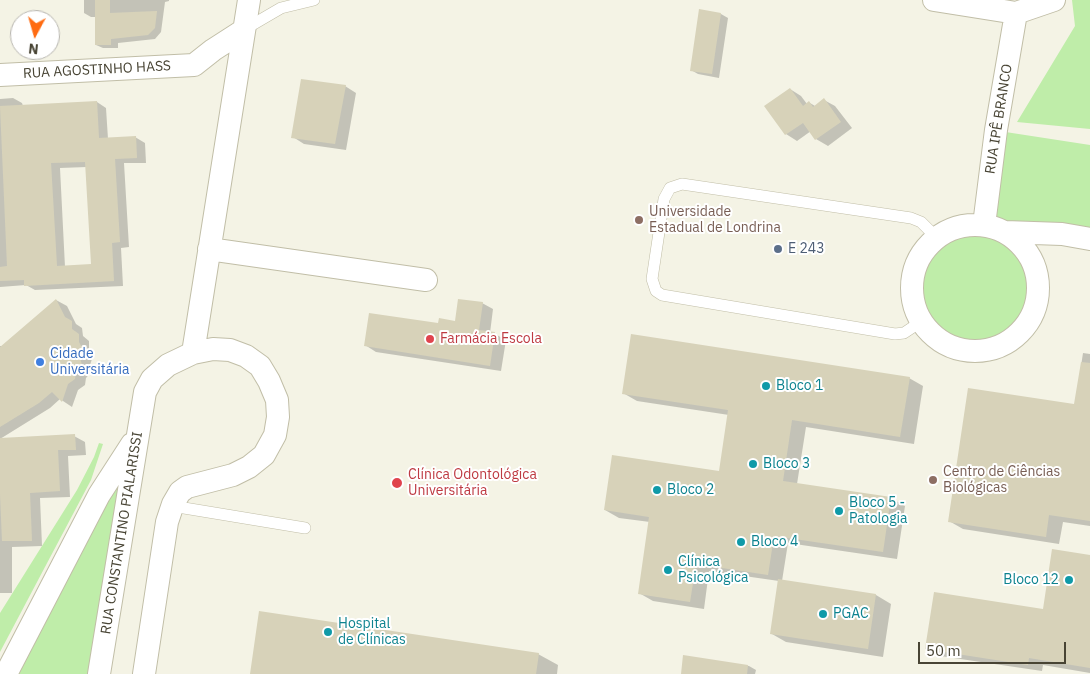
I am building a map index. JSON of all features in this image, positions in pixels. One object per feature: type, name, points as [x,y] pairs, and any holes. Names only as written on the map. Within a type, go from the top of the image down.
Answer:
[{"type":"street","points":[[144,674],[167,522],[172,506],[180,492],[186,487],[232,475],[264,455],[275,435],[278,418],[277,400],[269,380],[260,366],[246,356],[230,350],[213,349],[193,353],[249,0]]},
{"type":"street","points":[[934,0],[1016,13],[1054,0]]},
{"type":"street","name":"RUA IPÊ BRANCO","points":[[994,228],[996,130],[1016,13]]},
{"type":"street","name":"RUA AGOSTINHO HASS","points":[[0,75],[194,65],[244,30]]},
{"type":"street","points":[[994,228],[1021,244],[1033,261],[1039,281],[1038,302],[1029,322],[1016,337],[998,347],[977,351],[956,348],[937,339],[922,321],[914,304],[912,284],[916,264],[928,246],[937,238],[944,233],[964,226],[994,228],[1054,234],[1090,239]]},
{"type":"street","points":[[209,249],[426,280]]},
{"type":"street","name":"RUA CONSTANTINO PIALARISSI","points":[[99,674],[145,392],[152,379],[168,365],[193,353]]},
{"type":"street","points":[[6,674],[100,495],[138,435]]},
{"type":"lane","points":[[244,30],[281,8],[314,0]]},
{"type":"lane","points":[[922,321],[904,333],[895,334],[662,295],[656,291],[652,279],[664,199],[670,188],[682,184],[911,218],[921,222],[937,238]]},
{"type":"lane","points":[[172,506],[305,528]]},
{"type":"green space","points":[[1072,0],[1090,0],[1090,129],[1017,122],[1075,26]]},
{"type":"green space","points":[[999,131],[1090,145],[1090,238],[985,220]]},
{"type":"green space","points":[[975,236],[995,240],[1012,252],[1024,269],[1028,289],[1024,309],[1012,326],[995,338],[975,342],[955,338],[938,326],[926,309],[922,289],[926,269],[938,252],[955,240]]},
{"type":"green space","points":[[99,443],[103,444],[91,480],[0,652],[0,613],[77,490]]},
{"type":"green space","points":[[123,485],[89,674],[16,674],[114,490]]},
{"type":"building","points":[[95,0],[110,0],[110,13],[157,11],[155,28],[148,35],[111,39],[111,45],[95,45]]},
{"type":"building","points":[[699,9],[721,13],[712,74],[690,71]]},
{"type":"building","points":[[301,79],[346,85],[335,144],[291,138]]},
{"type":"building","points":[[790,88],[803,106],[809,101],[813,107],[824,98],[841,122],[815,140],[803,123],[785,135],[764,106]]},
{"type":"building","points":[[97,101],[99,138],[136,136],[137,158],[115,159],[120,242],[112,243],[114,281],[24,286],[24,280],[0,281],[0,267],[7,266],[0,106]],"holes":[[[85,162],[91,264],[57,266],[51,163]]]},
{"type":"building","name":"Cidade Universitária","points":[[56,299],[65,317],[72,321],[72,329],[79,334],[79,342],[83,350],[80,358],[82,365],[76,372],[75,379],[68,384],[62,402],[52,392],[39,403],[0,427],[0,347]]},
{"type":"building","name":"Farmácia Escola","points":[[458,299],[483,302],[479,330],[495,332],[490,366],[364,346],[369,313],[438,323],[439,318],[455,321]]},
{"type":"building","points":[[631,334],[910,377],[900,437],[792,420],[783,481],[891,497],[883,552],[774,536],[768,575],[696,564],[690,602],[638,594],[649,517],[604,510],[612,455],[719,471],[728,410],[622,394]]},
{"type":"building","points":[[1081,362],[1090,363],[1090,521],[1049,515],[1046,537],[948,522],[968,388],[1074,404]]},
{"type":"building","points":[[75,434],[76,450],[58,450],[60,491],[30,493],[32,541],[2,541],[0,438]]},
{"type":"building","points":[[1052,549],[1090,555],[1090,668],[1029,658],[1028,665],[925,649],[934,592],[1043,609]]},
{"type":"building","name":"PGAC","points":[[778,579],[876,594],[868,649],[770,634]]},
{"type":"building","name":"Hospital de Clínicas","points":[[259,611],[539,653],[536,674],[250,674]]},
{"type":"building","points":[[683,655],[748,665],[747,674],[681,674]]},
{"type":"place","name":"Universidade Estadual de Londrina","points":[[639,220]]},
{"type":"place","name":"E 243","points":[[778,249]]},
{"type":"place","name":"Farmácia Escola","points":[[430,339]]},
{"type":"place","name":"Cidade Universitária","points":[[40,362]]},
{"type":"place","name":"Bloco 1","points":[[766,386]]},
{"type":"place","name":"Bloco 3","points":[[753,464]]},
{"type":"place","name":"Centro de Ciências Biológicas","points":[[933,480]]},
{"type":"place","name":"Clínica Odontológica Universitária","points":[[397,483]]},
{"type":"place","name":"Bloco 2","points":[[657,490]]},
{"type":"place","name":"Bloco 5 - Patologia","points":[[839,511]]},
{"type":"place","name":"Bloco 4","points":[[741,542]]},
{"type":"place","name":"Clínica Psicológica","points":[[668,570]]},
{"type":"place","name":"Bloco 12","points":[[1069,580]]},
{"type":"place","name":"PGAC","points":[[823,614]]},
{"type":"place","name":"Hospital de Clínicas","points":[[328,632]]}]
